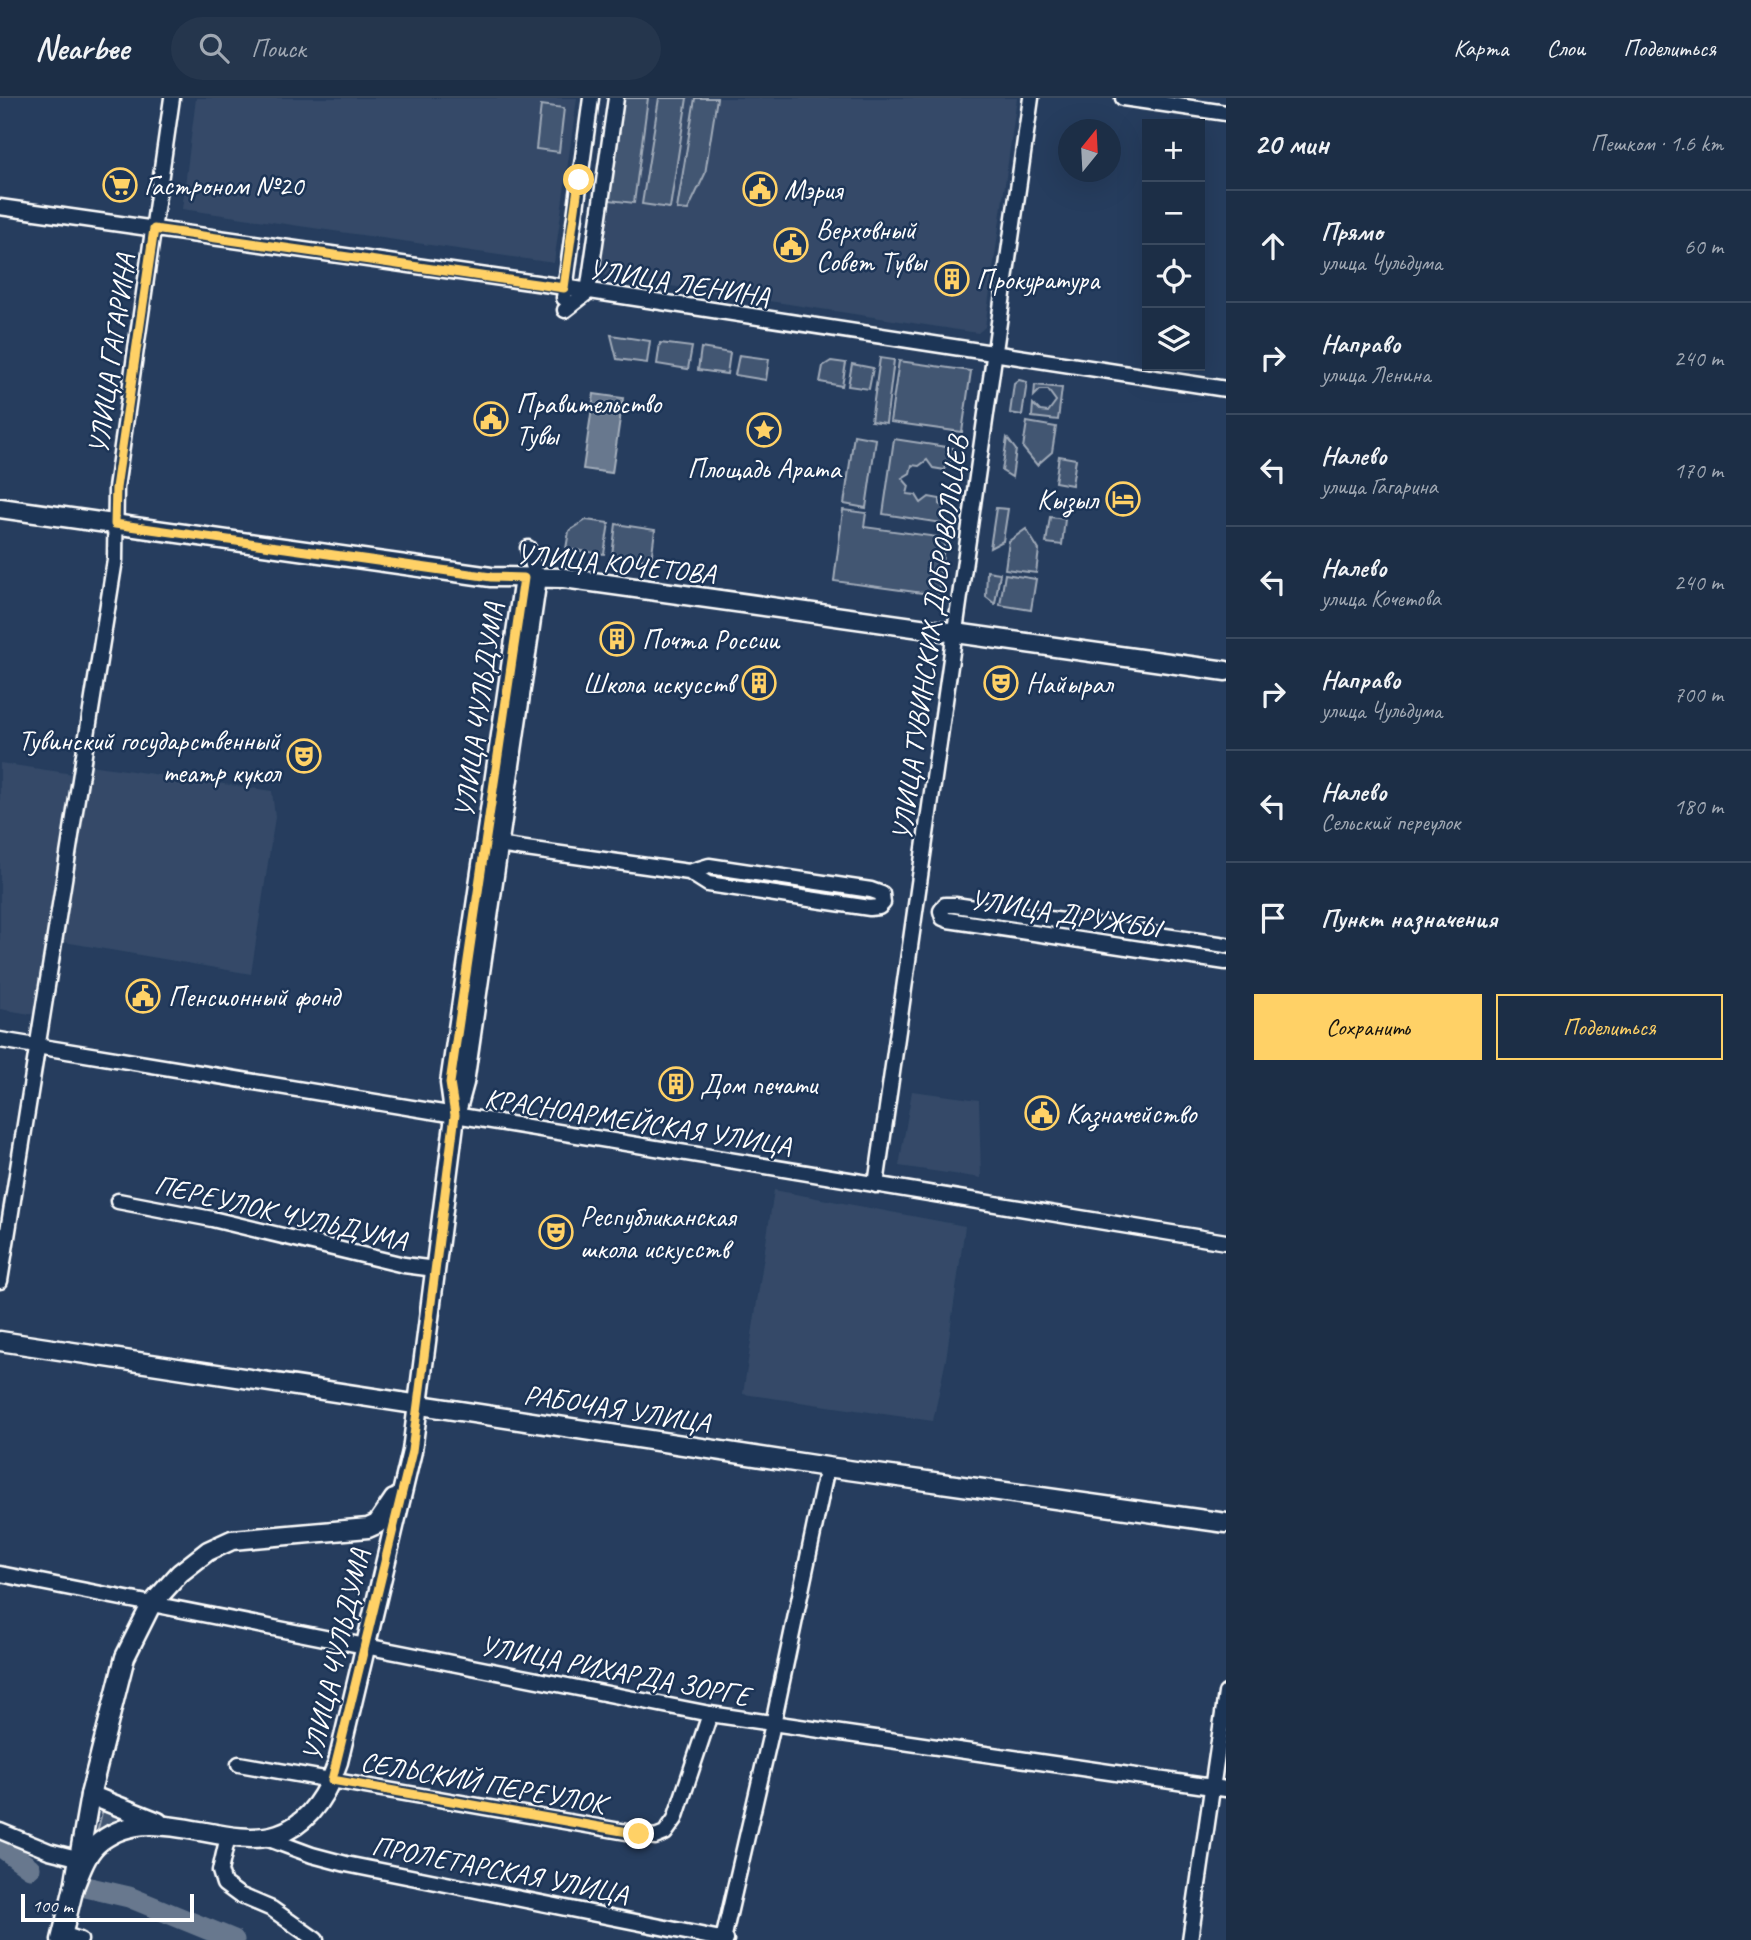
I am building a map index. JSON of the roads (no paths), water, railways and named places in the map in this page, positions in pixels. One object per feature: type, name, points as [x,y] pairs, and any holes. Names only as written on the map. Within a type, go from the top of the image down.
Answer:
[{"type":"main road","name":"УЛИЦА КОЧЕТОВА","points":[[0,508],[491,577],[564,578],[1226,671]]},
{"type":"main road","name":"УЛИЦА ЧУЛЬДУМА","points":[[74,1887],[91,1852],[113,1834],[146,1826],[266,1838],[295,1826],[306,1818],[332,1780],[405,1481],[418,1405],[455,1115],[464,1083],[492,845],[531,578]]},
{"type":"main road","name":"РАБОЧАЯ УЛИЦА","points":[[0,1341],[827,1467],[1226,1523]]},
{"type":"main road","name":"УЛИЦА ЧУЛЬДУМА","points":[[61,1937],[74,1887],[90,1795],[125,1657],[151,1605],[180,1573],[208,1551],[232,1540],[368,1528],[377,1524],[388,1511],[405,1481]]},
{"type":"main road","points":[[368,1528],[382,1539],[387,1549]]},
{"type":"main road","points":[[90,1795],[132,1814],[183,1829]]},
{"type":"street","name":"УЛИЦА ГАГАРИНА","points":[[0,1281],[6,1203],[37,1046],[115,561],[116,488],[172,98]]},
{"type":"street","points":[[591,98],[564,288],[565,310],[588,292],[616,98]]},
{"type":"street","name":"УЛИЦА ТУВИНСКИХ ДОБРОВОЛЬЦЕВ","points":[[876,1185],[1031,98]]},
{"type":"street","points":[[1123,98],[1226,113]]},
{"type":"street","name":"УЛИЦА ЛЕНИНА","points":[[0,207],[564,288],[1226,389]]},
{"type":"street","points":[[492,845],[688,872],[708,884],[870,908],[879,907],[883,903],[882,894],[871,890],[709,866],[688,872]]},
{"type":"street","name":"УЛИЦА ДРУЖБЫ","points":[[1226,944],[951,904],[945,905],[941,911],[943,918],[948,920],[1226,962]]},
{"type":"street","points":[[1055,936],[1057,920]]},
{"type":"street","name":"КРАСНОАРМЕЙСКАЯ УЛИЦА","points":[[0,1040],[1226,1242]]},
{"type":"street","name":"ПЕРЕУЛОК ЧУЛЬДУМА","points":[[118,1201],[212,1219],[404,1265],[435,1269]]},
{"type":"street","points":[[724,1940],[774,1724],[827,1467]]},
{"type":"street","name":"УЛИЦА РИХАРДА ЗОРГЕ","points":[[0,1574],[710,1714],[1219,1788]]},
{"type":"street","points":[[1190,1940],[1219,1788],[1226,1693]]},
{"type":"street","name":"СЕЛЬСКИЙ ПЕРЕУЛОК","points":[[332,1780],[655,1837],[665,1833],[675,1819],[710,1714]]},
{"type":"street","points":[[239,1764],[332,1780]]},
{"type":"street","points":[[0,1831],[49,1851],[77,1858]]},
{"type":"street","points":[[228,1836],[219,1871],[224,1884],[239,1895],[272,1909],[316,1940]]},
{"type":"street","name":"ПРОЛЕТАРСКАЯ УЛИЦА","points":[[266,1838],[346,1864],[724,1940]]},
{"type":"street","points":[[61,1937],[80,1940]]},
{"type":"waterway","points":[[0,1846],[30,1868]]},
{"type":"waterway","points":[[86,1887],[129,1897],[234,1940]]},
{"type":"place","name":"Гастроном №20","points":[[120,185]]},
{"type":"place","name":"Мэрия","points":[[760,189]]},
{"type":"place","name":"Верховный Совет Тувы","points":[[791,245]]},
{"type":"place","name":"Прокуратура","points":[[952,279]]},
{"type":"place","name":"Правительство Тувы","points":[[491,419]]},
{"type":"place","name":"Площадь Арата","points":[[764,430]]},
{"type":"place","name":"Кызыл","points":[[1123,499]]},
{"type":"place","name":"Почта России","points":[[617,639]]},
{"type":"place","name":"Школа искусств","points":[[759,683]]},
{"type":"place","name":"Найырал","points":[[1001,683]]},
{"type":"place","name":"Тувинский государственный театр кукол","points":[[304,756]]},
{"type":"place","name":"Пенсионный фонд","points":[[143,996]]},
{"type":"place","name":"Дом печати","points":[[676,1084]]},
{"type":"place","name":"Казначейство","points":[[1042,1113]]},
{"type":"place","name":"Республиканская школа искусств","points":[[556,1232]]}]
